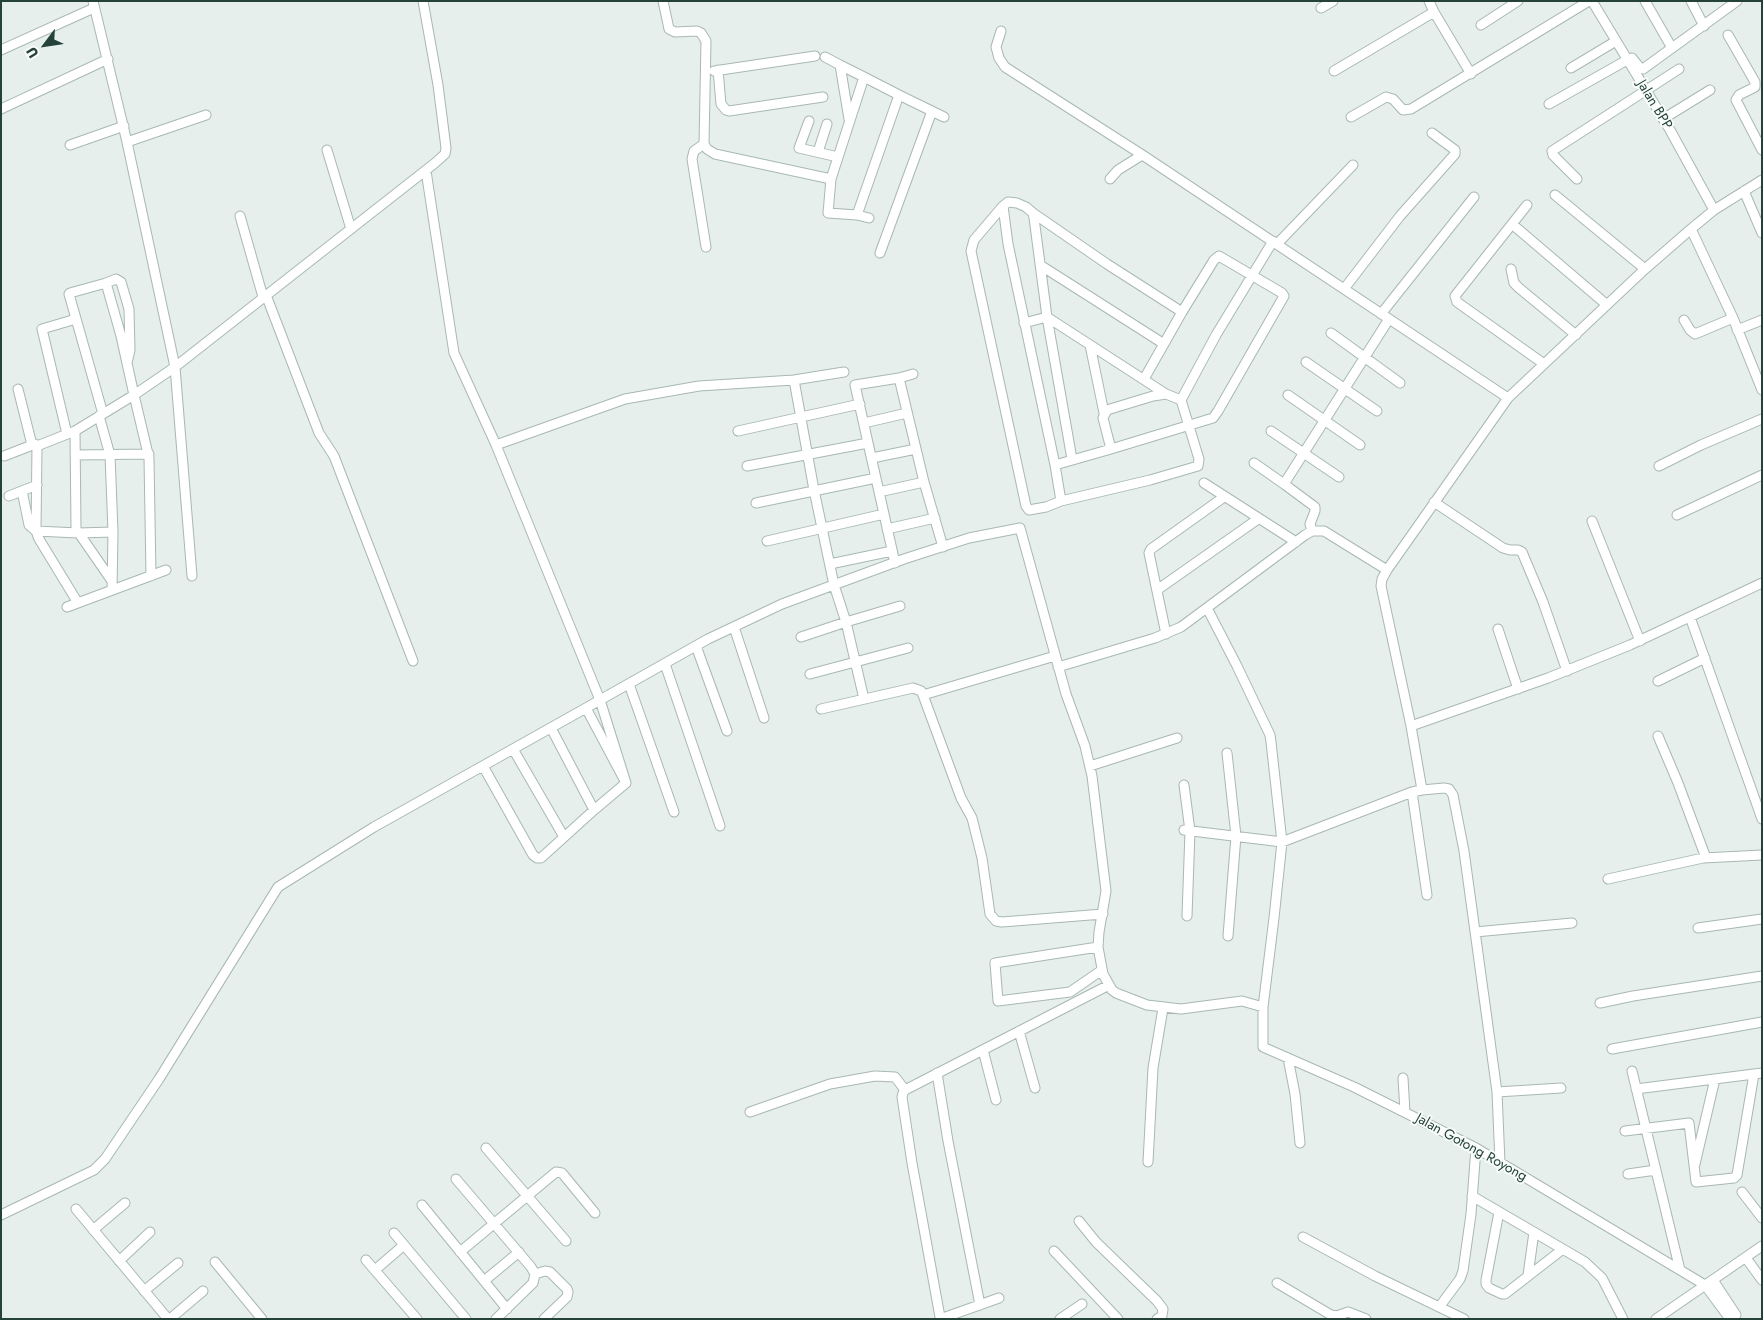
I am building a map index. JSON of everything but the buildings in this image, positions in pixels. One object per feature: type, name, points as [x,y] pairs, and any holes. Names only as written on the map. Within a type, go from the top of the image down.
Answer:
[{"type":"street","points":[[4,456],[71,433],[134,395],[175,367],[445,154],[446,148],[438,85],[423,1]]},
{"type":"street","points":[[663,1],[669,29],[675,32],[697,31],[704,36],[706,41],[704,144],[710,151],[715,154],[831,179]]},
{"type":"street","points":[[1321,8],[1333,1]]},
{"type":"street","points":[[1429,1],[1470,74]]},
{"type":"street","points":[[1480,25],[1518,1]]},
{"type":"street","points":[[1351,117],[1386,98],[1393,99],[1403,110],[1411,109],[1590,1]]},
{"type":"street","name":"Jalan BPP","points":[[1590,1],[1646,91],[1714,210]]},
{"type":"street","points":[[1645,1],[1672,48]]},
{"type":"street","points":[[1691,1],[1704,26]]},
{"type":"street","points":[[1571,68],[1618,45],[1624,48],[1642,69],[1645,68],[1737,1]]},
{"type":"street","points":[[1,50],[94,4],[124,126],[175,367],[192,576]]},
{"type":"street","points":[[1334,71],[1434,12]]},
{"type":"street","points":[[1001,31],[996,47],[999,58],[1005,67],[1142,155],[1508,398]]},
{"type":"street","points":[[1728,35],[1755,82],[1755,87],[1739,95],[1736,100],[1762,150]]},
{"type":"street","points":[[705,72],[820,57],[840,65],[944,117]]},
{"type":"street","points":[[1,108],[108,59]]},
{"type":"street","points":[[1550,104],[1627,60]]},
{"type":"street","points":[[840,65],[849,122]]},
{"type":"street","points":[[1577,179],[1553,155],[1552,151],[1679,69]]},
{"type":"street","points":[[718,70],[721,104],[729,111],[823,97]]},
{"type":"street","points":[[864,77],[831,179],[828,213],[857,215],[869,218]]},
{"type":"street","points":[[1663,120],[1710,90]]},
{"type":"street","points":[[857,215],[899,95]]},
{"type":"street","points":[[880,253],[932,111]]},
{"type":"street","points":[[127,142],[206,115]]},
{"type":"street","points":[[809,121],[799,148],[838,156]]},
{"type":"street","points":[[818,152],[827,124]]},
{"type":"street","points":[[70,145],[124,126]]},
{"type":"street","points":[[1344,289],[1400,216],[1455,153],[1455,150],[1432,133]]},
{"type":"street","points":[[704,144],[694,152],[692,159],[706,247]]},
{"type":"street","points":[[327,150],[351,229]]},
{"type":"street","points":[[1110,180],[1118,170],[1142,155]]},
{"type":"street","points":[[1182,312],[1107,264],[1026,207],[1017,203],[1008,202],[1003,206],[974,240],[972,251],[1027,510],[1150,480],[1198,466],[1200,459],[1181,400],[1252,275],[1275,243],[1353,165]]},
{"type":"street","points":[[426,170],[454,353],[496,444],[600,700],[626,783]]},
{"type":"street","points":[[1422,790],[1411,726],[1381,586],[1382,579],[1387,570],[1508,398],[1645,270],[1714,210],[1762,180]]},
{"type":"street","points":[[1744,191],[1762,233]]},
{"type":"street","points":[[1555,195],[1645,270]]},
{"type":"street","points":[[1284,484],[1365,356],[1385,317],[1474,197]]},
{"type":"street","points":[[1527,205],[1454,296],[1457,302],[1544,364]]},
{"type":"street","points":[[1003,206],[1008,244],[1061,501]]},
{"type":"street","points":[[1033,213],[1047,318],[1072,459]]},
{"type":"street","points":[[240,216],[265,296],[319,433],[334,456],[412,661]]},
{"type":"street","points":[[1512,224],[1607,305]]},
{"type":"street","points":[[1691,230],[1733,318],[1762,390]]},
{"type":"street","points":[[1054,465],[1209,420],[1215,416],[1283,297],[1282,292],[1218,256],[1182,312],[1144,380]]},
{"type":"street","points":[[1040,265],[1164,344]]},
{"type":"street","points":[[1511,269],[1514,283],[1519,288],[1576,334]]},
{"type":"street","points":[[112,586],[110,456],[70,292],[119,280],[121,282],[129,309],[130,350],[127,362]]},
{"type":"street","points":[[106,283],[149,454],[151,576]]},
{"type":"street","points":[[1024,323],[1047,318],[1166,394],[1181,400]]},
{"type":"street","points":[[1684,320],[1695,334],[1733,318]]},
{"type":"street","points":[[76,319],[42,329],[71,433],[75,455],[76,529],[112,586]]},
{"type":"street","points":[[1737,330],[1762,320]]},
{"type":"street","points":[[1331,333],[1400,383]]},
{"type":"street","points":[[1090,345],[1110,449]]},
{"type":"street","points":[[1306,362],[1377,410]]},
{"type":"street","points":[[496,444],[625,399],[699,386],[794,380],[844,372]]},
{"type":"street","points":[[895,563],[855,385],[912,374]]},
{"type":"street","points":[[899,378],[924,482],[943,547]]},
{"type":"street","points":[[794,380],[834,585],[846,622],[864,699]]},
{"type":"street","points":[[18,389],[34,445],[37,484],[36,531]]},
{"type":"street","points":[[1104,413],[1110,408],[1166,394]]},
{"type":"street","points":[[1288,395],[1360,445]]},
{"type":"street","points":[[738,431],[860,404]]},
{"type":"street","points":[[864,423],[907,413]]},
{"type":"street","points":[[1659,466],[1701,445],[1762,419]]},
{"type":"street","points":[[1271,430],[1339,477]]},
{"type":"street","points":[[747,466],[868,443]]},
{"type":"street","points":[[872,458],[916,449]]},
{"type":"street","points":[[75,455],[149,454]]},
{"type":"street","points":[[1254,463],[1315,506],[1310,524],[1312,531]]},
{"type":"street","points":[[1677,515],[1762,475]]},
{"type":"street","points":[[756,503],[876,478]]},
{"type":"street","points":[[879,492],[924,482]]},
{"type":"street","points":[[1204,483],[1296,542]]},
{"type":"street","points":[[9,496],[37,484]]},
{"type":"street","points":[[22,491],[30,525],[36,531],[44,549],[78,603]]},
{"type":"street","points":[[1166,634],[1148,555],[1151,549],[1224,497]]},
{"type":"street","points":[[1434,502],[1503,548],[1522,552],[1540,593],[1568,671]]},
{"type":"street","points":[[767,541],[884,514]]},
{"type":"street","points":[[887,529],[935,518]]},
{"type":"street","points":[[1157,590],[1258,519]]},
{"type":"street","points":[[1592,521],[1640,640]]},
{"type":"street","points":[[1,1215],[94,1170],[105,1159],[159,1079],[278,887],[374,827],[696,646],[734,627],[782,604],[895,563],[969,538],[1020,528],[1058,667],[1086,746],[1090,766],[1106,891],[1098,947],[1102,970],[1108,984],[1112,990],[1124,997],[1163,1008],[1181,1009],[1242,1001],[1262,1007],[1282,842],[1270,735],[1237,666],[1206,608]]},
{"type":"street","points":[[36,531],[112,532]]},
{"type":"street","points":[[1058,667],[1166,634],[1181,627],[1312,531],[1324,531],[1387,570]]},
{"type":"street","points":[[830,564],[892,551]]},
{"type":"street","points":[[67,607],[112,586],[166,570]]},
{"type":"street","points":[[1411,726],[1568,671],[1640,640],[1762,583]]},
{"type":"street","points":[[801,637],[900,606]]},
{"type":"street","points":[[1690,617],[1762,819]]},
{"type":"street","points":[[734,627],[764,718]]},
{"type":"street","points":[[1498,629],[1518,689]]},
{"type":"street","points":[[696,646],[727,731]]},
{"type":"street","points":[[810,674],[908,648]]},
{"type":"street","points":[[923,695],[1055,656]]},
{"type":"street","points":[[1658,681],[1705,658]]},
{"type":"street","points":[[665,664],[720,826]]},
{"type":"street","points":[[629,684],[674,812]]},
{"type":"street","points":[[821,709],[913,688],[921,691],[961,798],[972,818],[982,858],[990,914],[996,921],[1002,922],[1103,914]]},
{"type":"street","points":[[586,708],[626,783]]},
{"type":"street","points":[[551,728],[594,810]]},
{"type":"street","points":[[1658,736],[1706,858]]},
{"type":"street","points":[[1090,766],[1177,738]]},
{"type":"street","points":[[513,749],[564,837]]},
{"type":"street","points":[[1227,753],[1236,836],[1228,936]]},
{"type":"street","points":[[483,766],[536,858],[541,858],[626,783]]},
{"type":"street","points":[[1184,785],[1187,830],[1187,916]]},
{"type":"street","points":[[1187,830],[1282,842],[1412,792],[1448,789],[1453,795],[1464,852],[1497,1092],[1500,1163]]},
{"type":"street","points":[[1412,792],[1427,895]]},
{"type":"street","points":[[1608,879],[1706,858],[1762,855]]},
{"type":"street","points":[[1698,928],[1762,919]]},
{"type":"street","points":[[1475,932],[1572,923]]},
{"type":"street","points":[[1098,947],[995,963],[998,1001],[1070,992],[1102,970]]},
{"type":"street","points":[[1600,1003],[1762,976]]},
{"type":"street","points":[[999,1298],[943,1318],[939,1315],[902,1097],[905,1090],[1108,984]]},
{"type":"street","name":"Jalan Gotong Royong","points":[[1262,1007],[1263,1047],[1354,1087],[1476,1148],[1680,1270],[1709,1282]]},
{"type":"street","points":[[1148,1162],[1153,1068],[1163,1008]]},
{"type":"street","points":[[1612,1049],[1762,1022]]},
{"type":"street","points":[[1020,1031],[1035,1088]]},
{"type":"street","points":[[983,1050],[996,1100]]},
{"type":"street","points":[[1288,1058],[1295,1094],[1300,1143]]},
{"type":"street","points":[[1632,1071],[1680,1270]]},
{"type":"street","points":[[937,1073],[948,1141],[980,1305]]},
{"type":"street","points":[[1636,1089],[1758,1073],[1737,1175],[1731,1179],[1698,1183],[1695,1180],[1689,1124]]},
{"type":"street","points":[[750,1112],[830,1084],[875,1076],[895,1077],[905,1090]]},
{"type":"street","points":[[1404,1078],[1405,1112]]},
{"type":"street","points":[[1694,1171],[1714,1079]]},
{"type":"street","points":[[1497,1092],[1561,1088]]},
{"type":"street","points":[[1625,1131],[1705,1122]]},
{"type":"street","points":[[486,1148],[566,1241]]},
{"type":"street","points":[[1440,1306],[1460,1279],[1463,1271],[1476,1148]]},
{"type":"street","points":[[1628,1174],[1656,1170]]},
{"type":"street","points":[[460,1252],[556,1172],[562,1174],[595,1213]]},
{"type":"street","points":[[456,1179],[519,1252],[534,1274],[533,1283],[496,1319]]},
{"type":"street","points":[[1742,1192],[1762,1218]]},
{"type":"street","points":[[1472,1196],[1585,1262],[1602,1278],[1623,1319]]},
{"type":"street","points":[[93,1230],[125,1203]]},
{"type":"street","points":[[422,1205],[507,1309]]},
{"type":"street","points":[[76,1209],[169,1319],[203,1291]]},
{"type":"street","points":[[1499,1212],[1486,1280],[1487,1286],[1504,1294],[1563,1249]]},
{"type":"street","points":[[1079,1221],[1100,1246],[1162,1306],[1163,1313],[1157,1319]]},
{"type":"street","points":[[119,1261],[150,1232]]},
{"type":"street","points":[[1528,1275],[1534,1232]]},
{"type":"street","points":[[394,1233],[466,1319]]},
{"type":"street","points":[[1303,1236],[1375,1276],[1464,1319]]},
{"type":"street","points":[[375,1270],[404,1245]]},
{"type":"street","points":[[1656,1319],[1762,1246]]},
{"type":"street","points":[[1054,1251],[1118,1319]]},
{"type":"street","points":[[484,1281],[519,1252]]},
{"type":"street","points":[[1746,1258],[1762,1280]]},
{"type":"street","points":[[366,1260],[417,1319]]},
{"type":"street","points":[[215,1262],[262,1319]]},
{"type":"street","points":[[144,1291],[178,1263]]},
{"type":"street","points":[[534,1274],[545,1271],[550,1272],[568,1292],[567,1297],[544,1319]]},
{"type":"street","points":[[1709,1282],[1733,1317]]},
{"type":"street","points":[[1277,1283],[1331,1315],[1337,1316],[1350,1312],[1366,1319]]},
{"type":"street","points":[[1060,1319],[1082,1304]]}]
